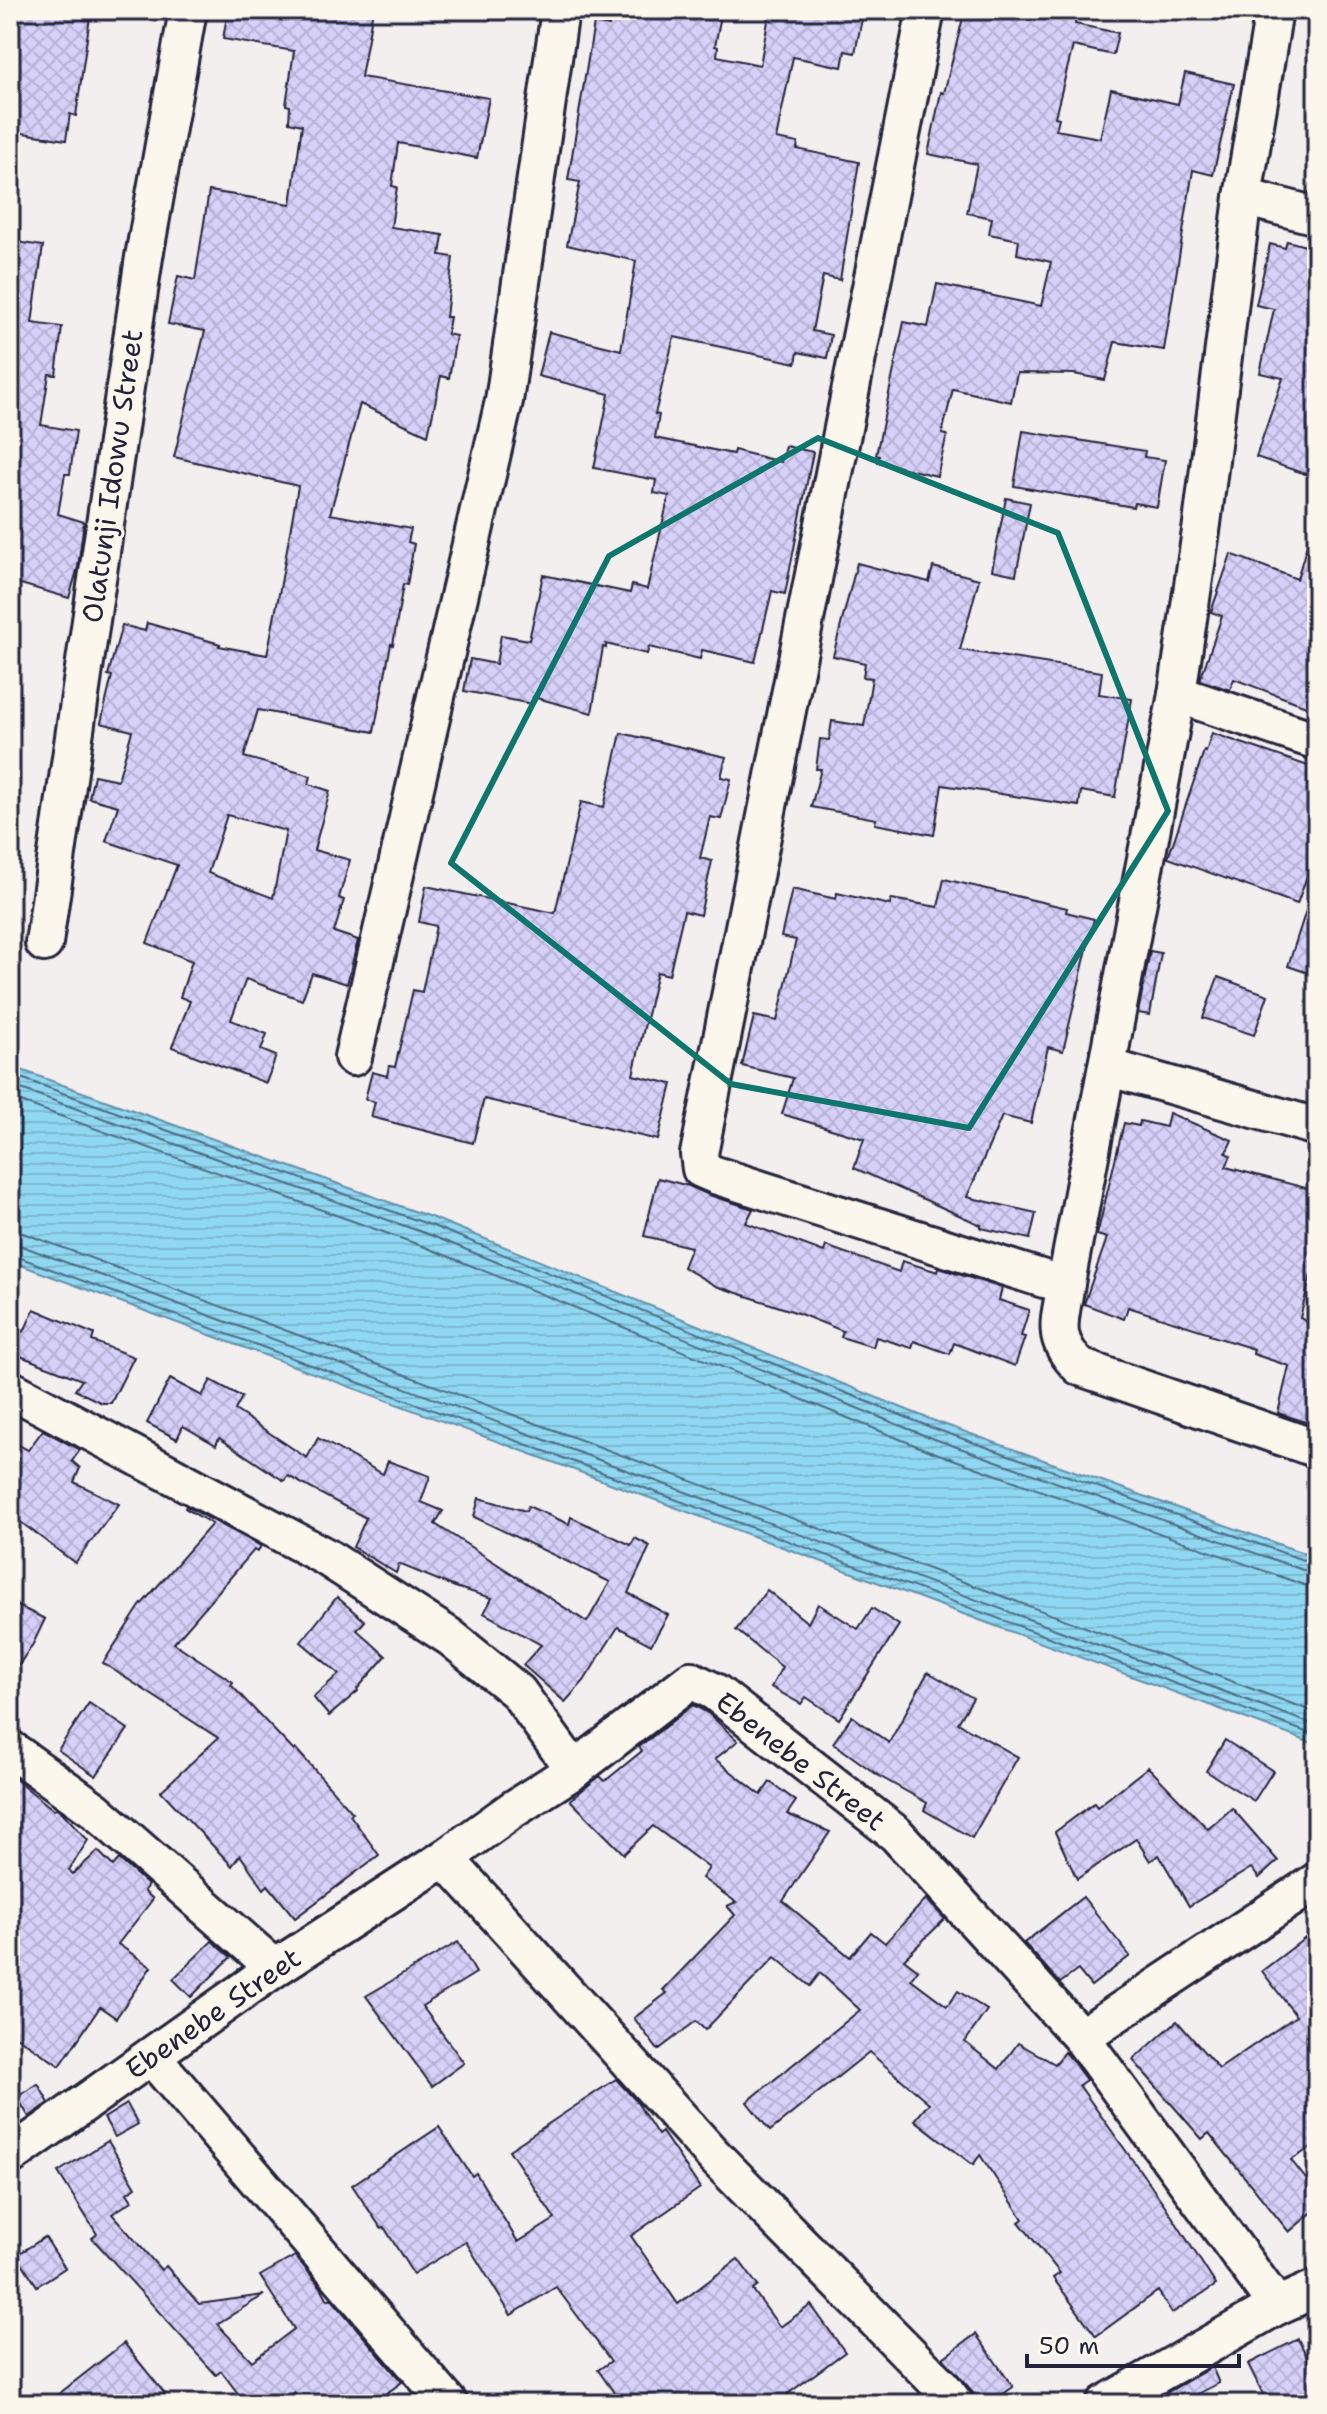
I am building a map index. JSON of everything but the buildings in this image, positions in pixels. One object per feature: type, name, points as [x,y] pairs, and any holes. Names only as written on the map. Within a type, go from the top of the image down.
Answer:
[{"type":"street","name":"Olatunji Idowu Street","points":[[44,943],[144,257],[188,10]]},
{"type":"street","points":[[353,1057],[504,401],[560,10]]},
{"type":"street","points":[[926,10],[699,1154],[701,1169],[715,1175],[1044,1279],[1066,1283]]},
{"type":"street","points":[[1274,10],[1243,197],[1202,524],[1177,694],[1058,1337],[1065,1352],[1080,1367],[1317,1449]]},
{"type":"street","points":[[1243,197],[1317,216]]},
{"type":"street","points":[[1177,694],[1317,741]]},
{"type":"street","points":[[1107,1067],[1317,1127]]},
{"type":"street","points":[[10,1389],[326,1557],[450,1637],[518,1692],[574,1770]]},
{"type":"street","name":"Ebenebe Street","points":[[10,2156],[275,1968],[574,1770],[691,1680],[715,1692],[896,1834],[1081,2037],[1277,2306]]},
{"type":"street","points":[[10,1749],[95,1810],[275,1968]]},
{"type":"street","points":[[445,1858],[714,2156],[955,2404]]},
{"type":"street","points":[[1081,2037],[1317,1881]]},
{"type":"street","points":[[152,2057],[449,2404]]},
{"type":"street","points":[[1105,2404],[1277,2306],[1317,2288]]},
{"type":"highlighted area","points":[[818,438],[1058,533],[1168,811],[969,1128],[731,1084],[451,863],[609,556]]},
{"type":"water","points":[[10,1066],[436,1219],[932,1420],[1317,1558],[1317,1745],[10,1261]]}]
